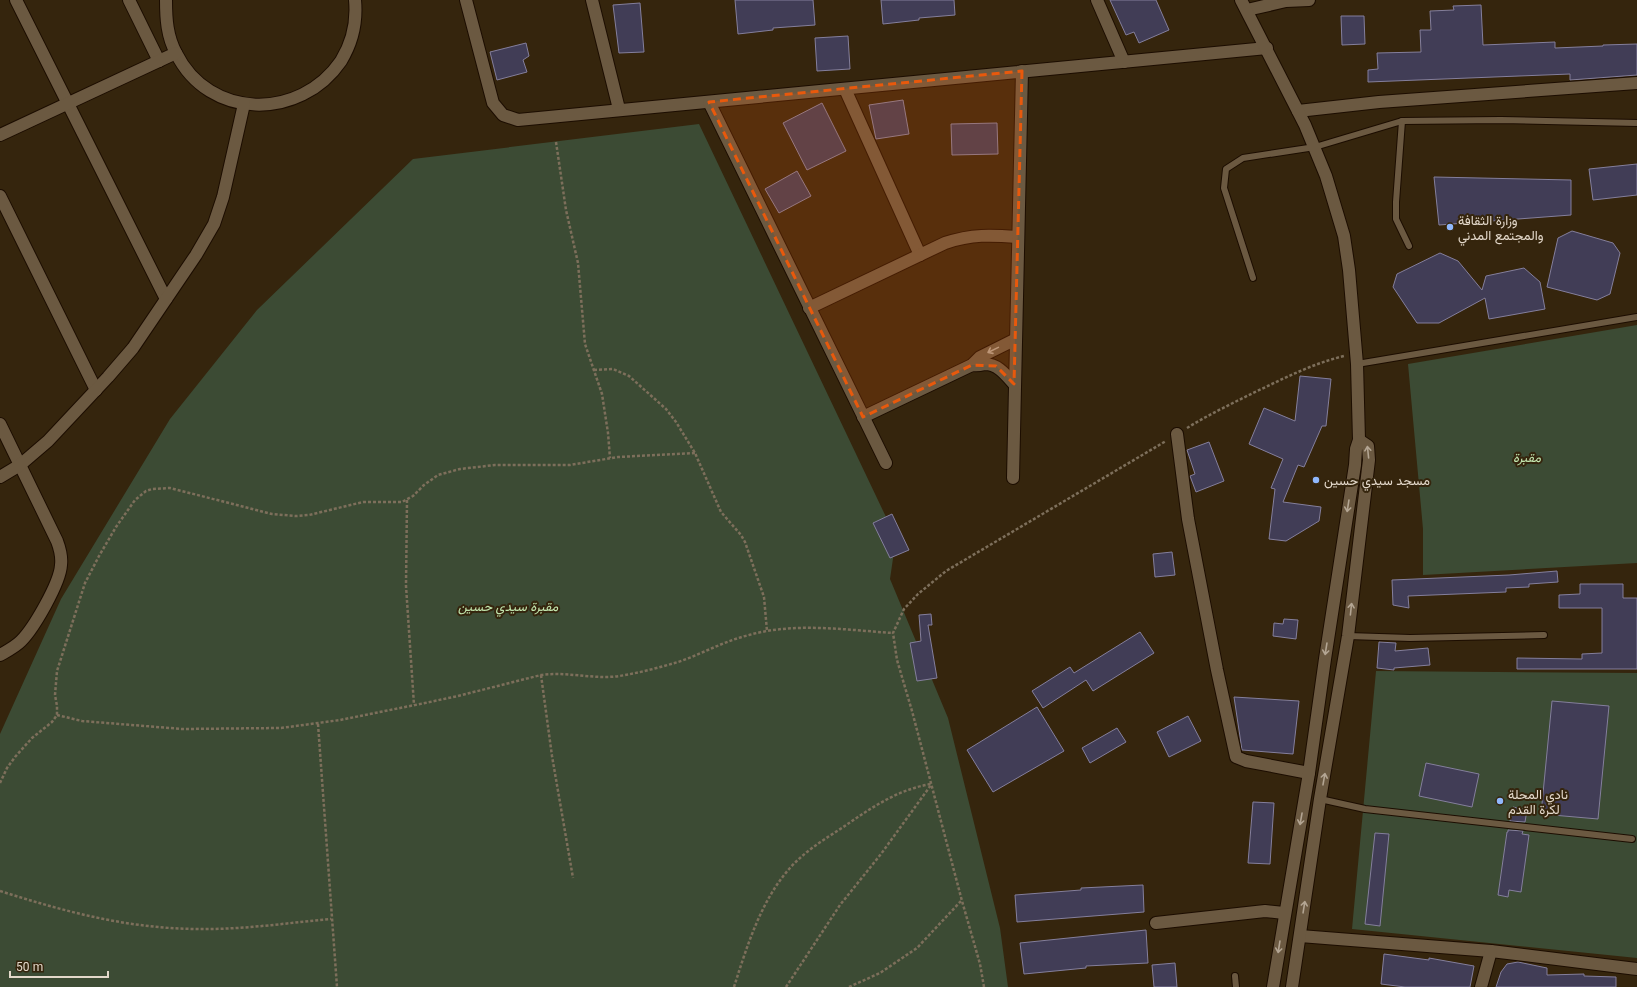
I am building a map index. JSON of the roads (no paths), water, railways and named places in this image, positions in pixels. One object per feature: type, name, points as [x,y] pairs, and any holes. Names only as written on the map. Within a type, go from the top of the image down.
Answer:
[{"type":"street","points":[[16,0],[166,299]]},
{"type":"street","points":[[129,0],[159,61]]},
{"type":"street","points":[[166,0],[168,30],[176,53],[193,77],[216,94],[230,100],[244,104],[267,105],[294,99],[310,92],[323,82],[338,65],[351,40],[355,24],[355,0]]},
{"type":"street","points":[[466,0],[493,103],[503,115],[518,120],[1267,48]]},
{"type":"street","points":[[592,0],[619,110]]},
{"type":"street","points":[[1097,0],[1124,62]]},
{"type":"street","points":[[1273,987],[1284,913],[1309,773],[1327,644],[1356,465],[1356,449],[1359,440],[1357,359],[1349,270],[1344,236],[1326,176],[1315,147],[1267,48],[1244,5],[1309,0]]},
{"type":"street","points":[[0,135],[176,53]]},
{"type":"street","points":[[1013,478],[1022,72]]},
{"type":"street","points":[[1298,111],[1379,102],[1637,83]]},
{"type":"street","points":[[845,89],[920,255]]},
{"type":"street","points":[[709,102],[886,463]]},
{"type":"street","points":[[0,477],[20,465],[48,441],[96,390],[133,348],[196,256],[214,224],[223,197],[244,104]]},
{"type":"street","points":[[0,196],[96,390]]},
{"type":"street","points":[[809,308],[945,243],[960,238],[989,235],[1018,237]]},
{"type":"street","points":[[863,417],[972,365],[980,357],[1016,339]]},
{"type":"street","points":[[972,365],[986,364],[996,366],[1014,384]]},
{"type":"street","points":[[0,424],[57,541],[60,549],[61,566],[57,580],[29,631],[20,642],[0,654]]},
{"type":"street","points":[[1176,434],[1188,519],[1236,757],[1246,762],[1309,773]]},
{"type":"street","points":[[1292,987],[1320,799],[1348,636],[1369,460],[1368,446],[1359,440]]},
{"type":"street","points":[[1156,923],[1265,911],[1284,913]]},
{"type":"street","points":[[1300,936],[1491,951],[1637,969]]},
{"type":"street","points":[[1481,987],[1491,951]]},
{"type":"lane","points":[[1402,121],[1396,220],[1409,246]]},
{"type":"lane","points":[[1253,278],[1224,188],[1226,169],[1243,158],[1315,147],[1402,121],[1637,123]]},
{"type":"lane","points":[[1357,359],[1637,317]]},
{"type":"lane","points":[[1348,636],[1410,638],[1544,635]]},
{"type":"lane","points":[[1320,799],[1365,809],[1632,839]]},
{"type":"lane","points":[[1236,976],[1236,987]]},
{"type":"place","name":"وزارة الثقافة والمجتمع المدني","points":[[1450,227]]},
{"type":"place","name":"مسجد سيدي حسين","points":[[1316,480]]},
{"type":"place","name":"نادي المحلة لكرة القدم","points":[[1500,801]]},
{"type":"park label","name":"مقبرة","points":[[1527,457]]},
{"type":"park label","name":"مقبرة سيدي حسين","points":[[508,606]]}]
